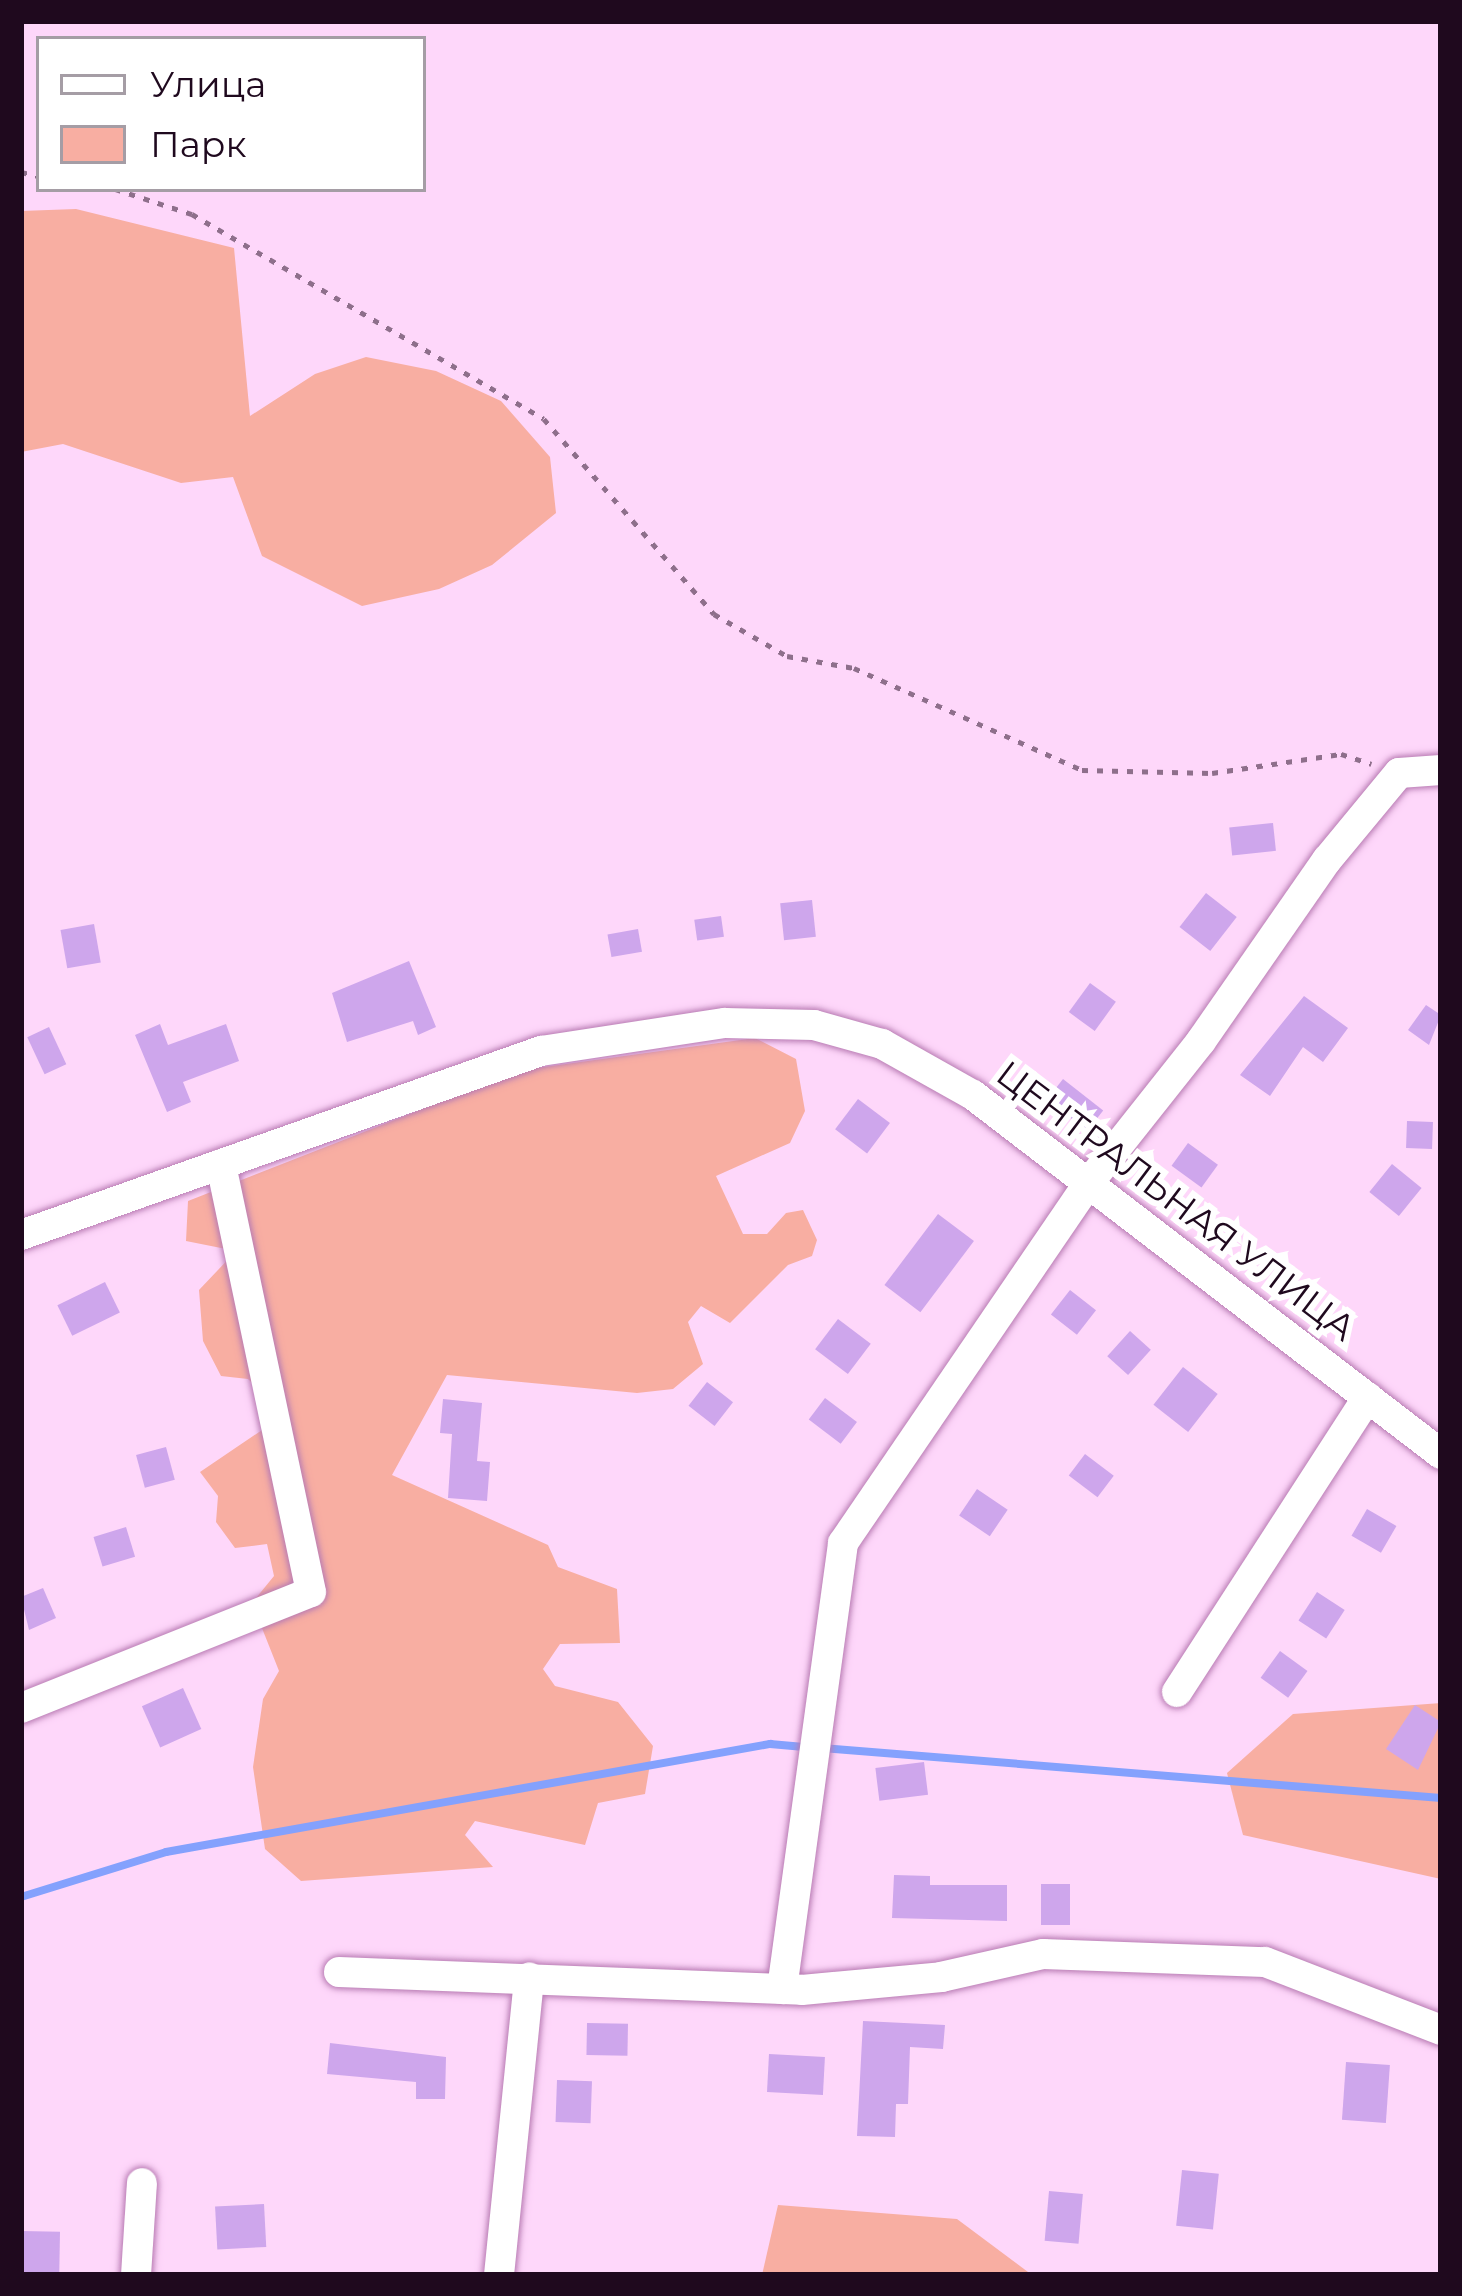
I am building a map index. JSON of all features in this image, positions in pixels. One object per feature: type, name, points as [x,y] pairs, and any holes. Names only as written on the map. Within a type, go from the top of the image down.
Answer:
[{"type":"street","points":[[782,1989],[843,1543],[1091,1180],[1399,773],[1441,770]]},
{"type":"street","name":"ЦЕНТРАЛЬНАЯ УЛИЦА","points":[[21,1235],[541,1051],[725,1023],[814,1025],[883,1044],[973,1095],[1091,1180],[1441,1454]]},
{"type":"street","points":[[21,1708],[311,1592],[221,1164]]},
{"type":"street","points":[[1177,1692],[1368,1397]]},
{"type":"street","points":[[339,1972],[782,1989],[941,1977],[1042,1954],[1265,1962],[1441,2030]]},
{"type":"street","points":[[499,2275],[529,1978]]},
{"type":"street","points":[[136,2275],[142,2183]]},
{"type":"path","points":[[124,192],[192,214],[544,419],[620,497],[715,614],[770,648],[854,668],[1082,770],[1211,773],[1341,754],[1399,773]]},
{"type":"green space","points":[[76,209],[234,248],[250,416],[315,374],[366,357],[436,371],[501,401],[550,457],[556,513],[492,565],[439,589],[362,606],[262,556],[233,477],[181,483],[63,444],[21,452],[21,211]]},
{"type":"green space","points":[[755,1038],[796,1059],[805,1111],[790,1143],[716,1176],[743,1234],[767,1234],[786,1213],[803,1210],[817,1240],[812,1256],[788,1265],[730,1323],[701,1306],[688,1322],[703,1364],[673,1389],[637,1393],[447,1375],[392,1475],[548,1545],[558,1567],[617,1589],[620,1643],[560,1644],[543,1669],[555,1686],[618,1702],[653,1746],[645,1794],[598,1803],[585,1845],[475,1821],[465,1835],[493,1867],[301,1881],[265,1849],[253,1767],[263,1699],[279,1671],[252,1603],[274,1576],[267,1544],[235,1548],[216,1522],[218,1496],[200,1472],[265,1428],[273,1403],[248,1379],[221,1376],[203,1341],[199,1290],[236,1251],[186,1241],[188,1201],[522,1070]]},
{"type":"green space","points":[[1441,1703],[1441,1879],[1243,1835],[1227,1773],[1293,1714]]},
{"type":"green space","points":[[778,2205],[957,2219],[1032,2275],[762,2275]]},
{"type":"building","points":[[1273,823],[1276,851],[1232,855],[1229,828]]},
{"type":"building","points":[[1206,893],[1237,917],[1210,951],[1180,927]]},
{"type":"building","points":[[812,900],[816,937],[784,940],[780,903]]},
{"type":"building","points":[[721,916],[724,937],[697,941],[694,920]]},
{"type":"building","points":[[94,924],[101,962],[67,968],[61,930]]},
{"type":"building","points":[[638,929],[642,952],[611,957],[607,934]]},
{"type":"building","points":[[409,961],[436,1027],[418,1035],[413,1021],[347,1042],[332,993]]},
{"type":"building","points":[[1090,983],[1116,1002],[1095,1031],[1069,1012]]},
{"type":"building","points":[[1304,996],[1348,1028],[1323,1062],[1303,1047],[1270,1096],[1240,1075]]},
{"type":"building","points":[[1426,1005],[1441,1015],[1429,1045],[1408,1030]]},
{"type":"building","points":[[160,1024],[168,1045],[226,1024],[239,1061],[183,1082],[191,1102],[167,1112],[135,1035]]},
{"type":"building","points":[[49,1027],[66,1064],[45,1074],[27,1037]]},
{"type":"building","points":[[1063,1079],[1103,1110],[1087,1131],[1047,1099]]},
{"type":"building","points":[[858,1099],[890,1123],[867,1153],[835,1129]]},
{"type":"building","points":[[1407,1121],[1433,1122],[1432,1149],[1406,1148]]},
{"type":"building","points":[[1188,1143],[1218,1165],[1201,1187],[1172,1166]]},
{"type":"building","points":[[1392,1164],[1422,1188],[1399,1216],[1369,1192]]},
{"type":"building","points":[[938,1214],[974,1241],[920,1312],[884,1285]]},
{"type":"building","points":[[105,1282],[120,1313],[72,1336],[57,1305]]},
{"type":"building","points":[[1070,1290],[1096,1310],[1077,1335],[1051,1314]]},
{"type":"building","points":[[838,1319],[871,1344],[848,1374],[815,1349]]},
{"type":"building","points":[[1130,1331],[1151,1350],[1128,1375],[1107,1356]]},
{"type":"building","points":[[1183,1367],[1218,1394],[1188,1432],[1153,1405]]},
{"type":"building","points":[[707,1382],[733,1402],[715,1426],[689,1406]]},
{"type":"building","points":[[825,1398],[857,1422],[841,1444],[809,1420]]},
{"type":"building","points":[[443,1399],[482,1403],[477,1461],[490,1462],[487,1501],[448,1498],[452,1434],[440,1433]]},
{"type":"building","points":[[166,1447],[175,1480],[145,1488],[136,1455]]},
{"type":"building","points":[[1085,1454],[1114,1476],[1098,1497],[1069,1476]]},
{"type":"building","points":[[977,1489],[1008,1510],[990,1536],[959,1516]]},
{"type":"building","points":[[1367,1509],[1396,1526],[1381,1553],[1352,1536]]},
{"type":"building","points":[[126,1527],[135,1557],[103,1567],[93,1537]]},
{"type":"building","points":[[43,1588],[56,1618],[29,1630],[21,1597]]},
{"type":"building","points":[[1317,1592],[1345,1610],[1326,1638],[1298,1621]]},
{"type":"building","points":[[1280,1651],[1308,1671],[1288,1698],[1261,1678]]},
{"type":"building","points":[[183,1688],[201,1729],[160,1747],[142,1706]]},
{"type":"building","points":[[1415,1705],[1441,1722],[1418,1770],[1386,1749]]},
{"type":"building","points":[[924,1762],[928,1795],[879,1801],[875,1768]]},
{"type":"building","points":[[894,1875],[930,1876],[930,1885],[1007,1885],[1007,1921],[892,1918]]},
{"type":"building","points":[[1041,1884],[1070,1884],[1070,1925],[1041,1925]]},
{"type":"building","points":[[863,2021],[945,2025],[943,2049],[910,2047],[908,2104],[896,2104],[895,2137],[857,2136]]},
{"type":"building","points":[[587,2023],[628,2024],[627,2056],[586,2055]]},
{"type":"building","points":[[330,2043],[446,2057],[445,2099],[416,2099],[416,2082],[327,2074]]},
{"type":"building","points":[[769,2054],[825,2057],[823,2095],[767,2092]]},
{"type":"building","points":[[1346,2062],[1390,2065],[1386,2123],[1342,2120]]},
{"type":"building","points":[[557,2080],[592,2081],[591,2123],[556,2122]]},
{"type":"building","points":[[1182,2170],[1219,2174],[1213,2230],[1176,2226]]},
{"type":"building","points":[[1049,2191],[1083,2194],[1079,2244],[1045,2241]]},
{"type":"building","points":[[264,2204],[266,2247],[217,2250],[215,2207]]},
{"type":"building","points":[[21,2231],[60,2232],[59,2275],[21,2275]]},
{"type":"waterway","points":[[21,1897],[166,1852],[770,1744],[807,1747]]},
{"type":"waterway","points":[[822,1748],[1441,1798]]}]
